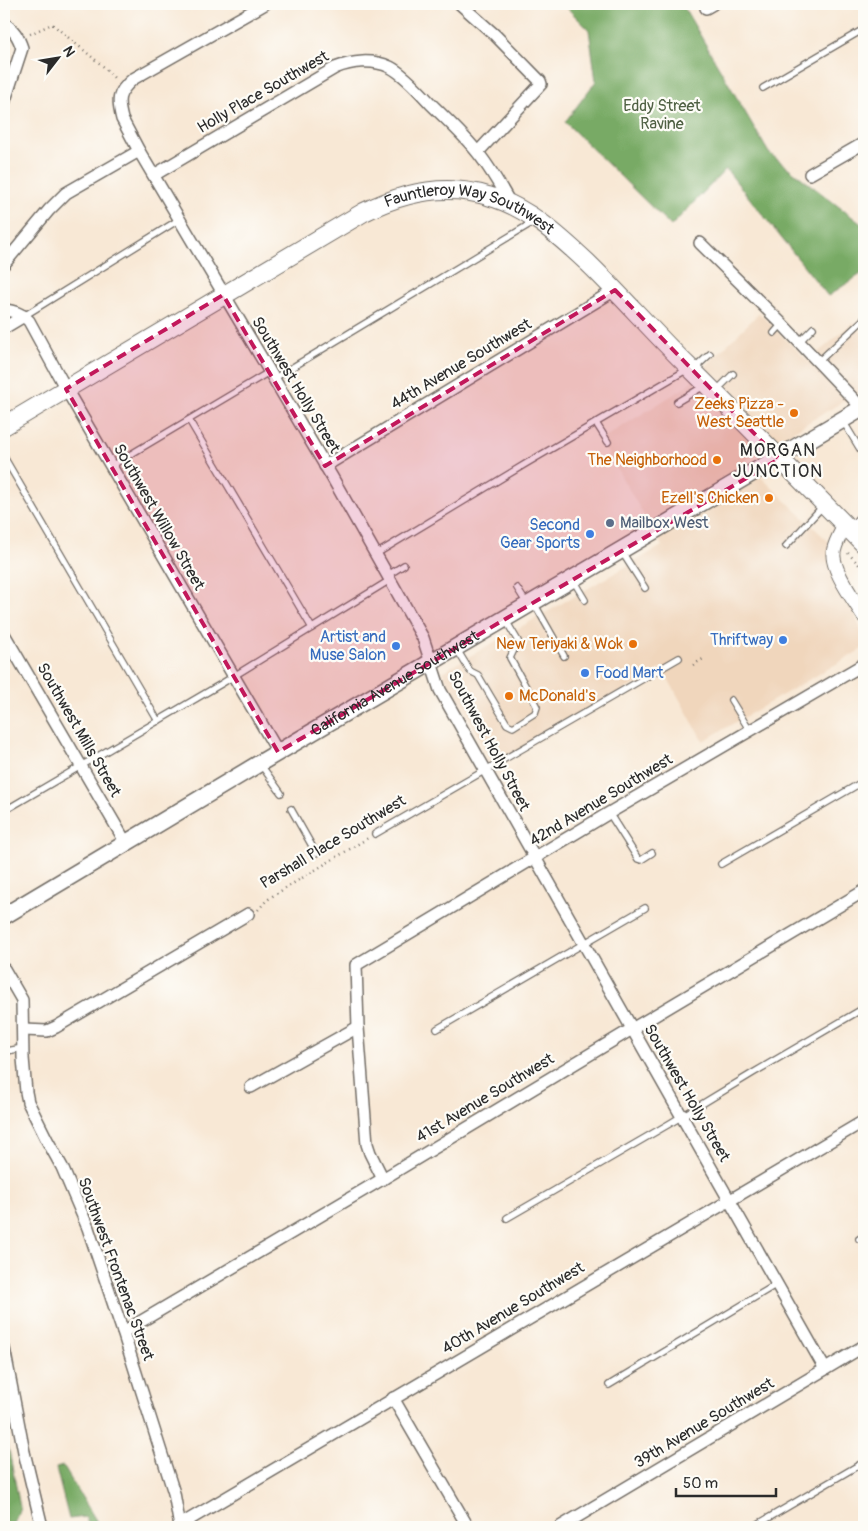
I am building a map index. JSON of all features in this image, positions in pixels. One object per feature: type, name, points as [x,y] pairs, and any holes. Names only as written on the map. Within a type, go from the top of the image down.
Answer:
[{"type":"main road","name":"Fauntleroy Way Southwest","points":[[4,426],[385,201],[423,191],[442,190],[488,195],[511,205],[537,220],[565,242],[615,290],[864,544]]},
{"type":"main road","name":"California Avenue Southwest","points":[[4,916],[278,752],[506,620],[863,408]]},
{"type":"street","name":"Southwest Holly Street","points":[[264,4],[132,80],[120,93],[122,119],[389,577],[423,638],[440,690],[825,1369]]},
{"type":"street","points":[[460,4],[495,35],[541,84],[478,152]]},
{"type":"street","points":[[4,23],[13,30],[22,48],[4,103]]},
{"type":"street","name":"Holly Place Southwest","points":[[154,175],[335,68],[344,64],[375,62],[391,67],[420,92],[478,152],[511,205]]},
{"type":"street","points":[[810,174],[864,143]]},
{"type":"street","points":[[4,264],[49,210],[66,193],[139,151]]},
{"type":"street","points":[[700,243],[863,408]]},
{"type":"street","name":"44th Avenue Southwest","points":[[325,466],[615,290]]},
{"type":"street","points":[[4,310],[16,312],[24,316]]},
{"type":"street","points":[[4,328],[24,316]]},
{"type":"street","name":"Southwest Willow Street","points":[[24,316],[278,752]]},
{"type":"street","points":[[847,526],[834,549],[833,557],[835,566],[864,616]]},
{"type":"street","name":"Southwest Mills Street","points":[[4,634],[126,842]]},
{"type":"street","name":"42nd Avenue Southwest","points":[[358,1027],[356,965],[609,813],[864,664]]},
{"type":"street","name":"41st Avenue Southwest","points":[[123,1332],[864,891]]},
{"type":"street","points":[[24,1030],[47,1031],[56,1027],[248,914]]},
{"type":"street","name":"Southwest Frontenac Street","points":[[4,969],[22,1000],[23,1048],[28,1102],[62,1167],[82,1213],[123,1332],[174,1494],[180,1526]]},
{"type":"street","points":[[251,1087],[358,1027],[367,1144],[383,1178]]},
{"type":"street","name":"40th Avenue Southwest","points":[[180,1526],[393,1398],[864,1121]]},
{"type":"street","name":"39th Avenue Southwest","points":[[560,1527],[864,1346]]},
{"type":"street","points":[[4,1348],[24,1452],[42,1527]]},
{"type":"street","points":[[393,1398],[468,1527]]},
{"type":"lane","points":[[762,88],[864,29]]},
{"type":"lane","points":[[24,316],[180,219]]},
{"type":"lane","points":[[111,466],[537,220]]},
{"type":"lane","points":[[818,362],[864,319]]},
{"type":"lane","points":[[774,333],[782,324]]},
{"type":"lane","points":[[799,342],[813,328]]},
{"type":"lane","points":[[376,554],[527,463],[691,369],[710,354]]},
{"type":"lane","points":[[678,402],[711,389],[733,374]]},
{"type":"lane","points":[[189,420],[312,628]]},
{"type":"lane","points":[[843,420],[860,449]]},
{"type":"lane","points":[[596,423],[608,442]]},
{"type":"lane","points":[[4,456],[158,720]]},
{"type":"lane","points":[[786,546],[824,504]]},
{"type":"lane","points":[[847,526],[864,512]]},
{"type":"lane","points":[[622,551],[645,588]]},
{"type":"lane","points":[[5,808],[234,676],[312,628],[404,565]]},
{"type":"lane","points":[[573,580],[585,600]]},
{"type":"lane","points":[[517,588],[531,604],[564,656]]},
{"type":"lane","points":[[456,648],[470,671],[478,674],[506,724],[513,727],[535,713],[537,704],[510,658],[518,641],[506,620]]},
{"type":"lane","name":"Parshall Place Southwest","points":[[375,834],[679,658]]},
{"type":"lane","points":[[731,700],[750,731]]},
{"type":"lane","points":[[260,763],[281,793]]},
{"type":"lane","points":[[721,864],[864,781]]},
{"type":"lane","points":[[291,809],[316,853]]},
{"type":"lane","points":[[609,813],[638,859],[640,860],[652,853]]},
{"type":"lane","points":[[437,1029],[644,908]]},
{"type":"lane","points":[[506,1218],[682,1117],[864,1008]]},
{"type":"lane","points":[[4,1054],[23,1048]]},
{"type":"lane","points":[[608,1385],[777,1284]]},
{"type":"lane","points":[[753,1527],[864,1462]]},
{"type":"path","points":[[19,39],[52,24],[104,67],[119,84]]},
{"type":"path","points":[[845,550],[864,570]]},
{"type":"path","points":[[693,666],[703,659]]},
{"type":"path","name":"Parshall Place Southwest","points":[[248,914],[253,922],[256,912],[274,895],[375,834]]},
{"type":"highlighted area","points":[[615,290],[779,459],[278,752],[66,389],[223,295],[325,466]]},
{"type":"shaded area","points":[[759,313],[808,361],[853,323],[864,335],[864,389],[744,461],[828,541],[864,638],[864,648],[703,741],[662,668],[496,765],[442,672],[662,546],[600,440],[684,388]]},
{"type":"green space","name":"Eddy Street Ravine","points":[[563,4],[682,4],[769,153],[864,226],[864,272],[828,296],[726,169],[671,226],[565,122],[596,81],[589,30]]},
{"type":"green space","points":[[4,1425],[20,1507],[13,1527],[4,1527]]},
{"type":"green space","points":[[63,1466],[100,1527],[91,1527],[85,1517],[69,1519],[56,1468]]},
{"type":"place","name":"Zeeks Pizza - West Seattle","points":[[794,413]]},
{"type":"place","name":"The Neighborhood","points":[[717,460]]},
{"type":"place","name":"Ezell's Chicken","points":[[769,498]]},
{"type":"place","name":"Mailbox West","points":[[610,523]]},
{"type":"place","name":"Second Gear Sports","points":[[590,534]]},
{"type":"place","name":"Thriftway","points":[[783,640]]},
{"type":"place","name":"New Teriyaki & Wok","points":[[633,644]]},
{"type":"place","name":"Artist and Muse Salon","points":[[396,646]]},
{"type":"place","name":"Food Mart","points":[[585,673]]},
{"type":"place","name":"McDonald's","points":[[509,696]]},
{"type":"district","name":"MORGAN JUNCTION","points":[[778,460]]}]
